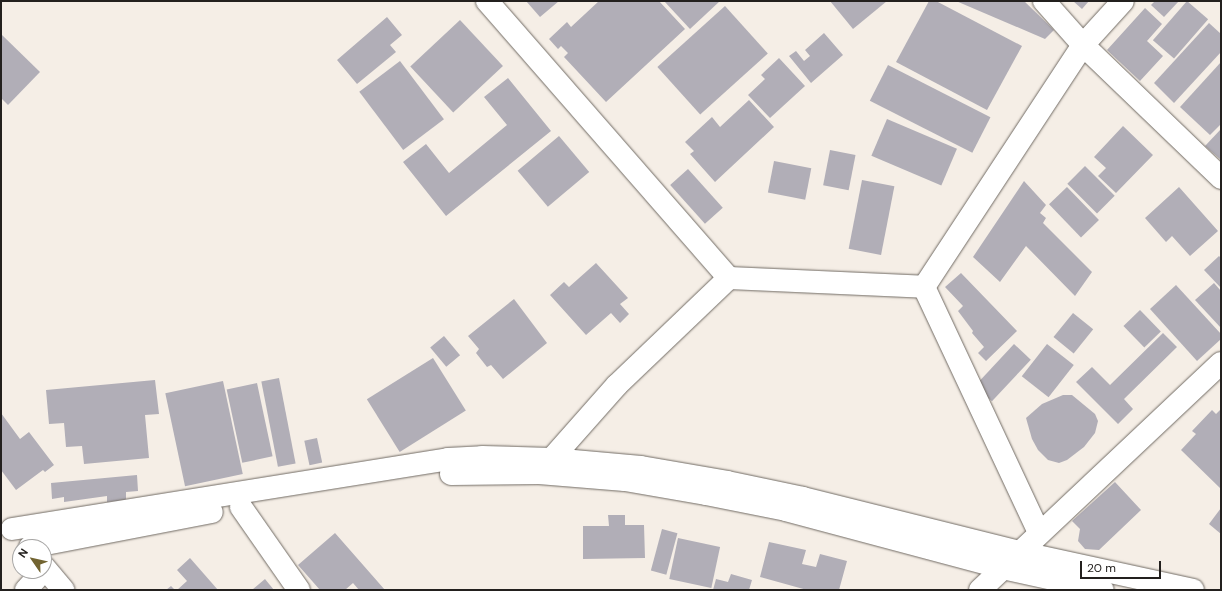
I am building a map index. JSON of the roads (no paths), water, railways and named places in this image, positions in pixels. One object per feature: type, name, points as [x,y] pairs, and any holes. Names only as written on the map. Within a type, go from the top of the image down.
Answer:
[{"type":"street","points":[[487,1],[729,278]]},
{"type":"street","points":[[1044,1],[1082,45],[1221,178]]},
{"type":"street","points":[[924,286],[1082,45],[1123,1]]},
{"type":"street","points":[[545,466],[617,385],[729,278],[924,286]]},
{"type":"street","points":[[924,286],[1040,533]]},
{"type":"street","points":[[980,590],[1221,363]]},
{"type":"street","points":[[7,523],[448,459],[482,457],[625,480],[778,509],[1003,568],[1103,590]]},
{"type":"street","points":[[52,543],[241,507],[452,474],[545,466],[641,467],[727,482],[804,498],[1019,552],[1193,590]]},
{"type":"street","points":[[241,507],[299,590]]},
{"type":"street","points":[[7,523],[20,539]]},
{"type":"street","points":[[52,578],[63,590]]},
{"type":"street","points":[[26,590],[35,579]]}]
